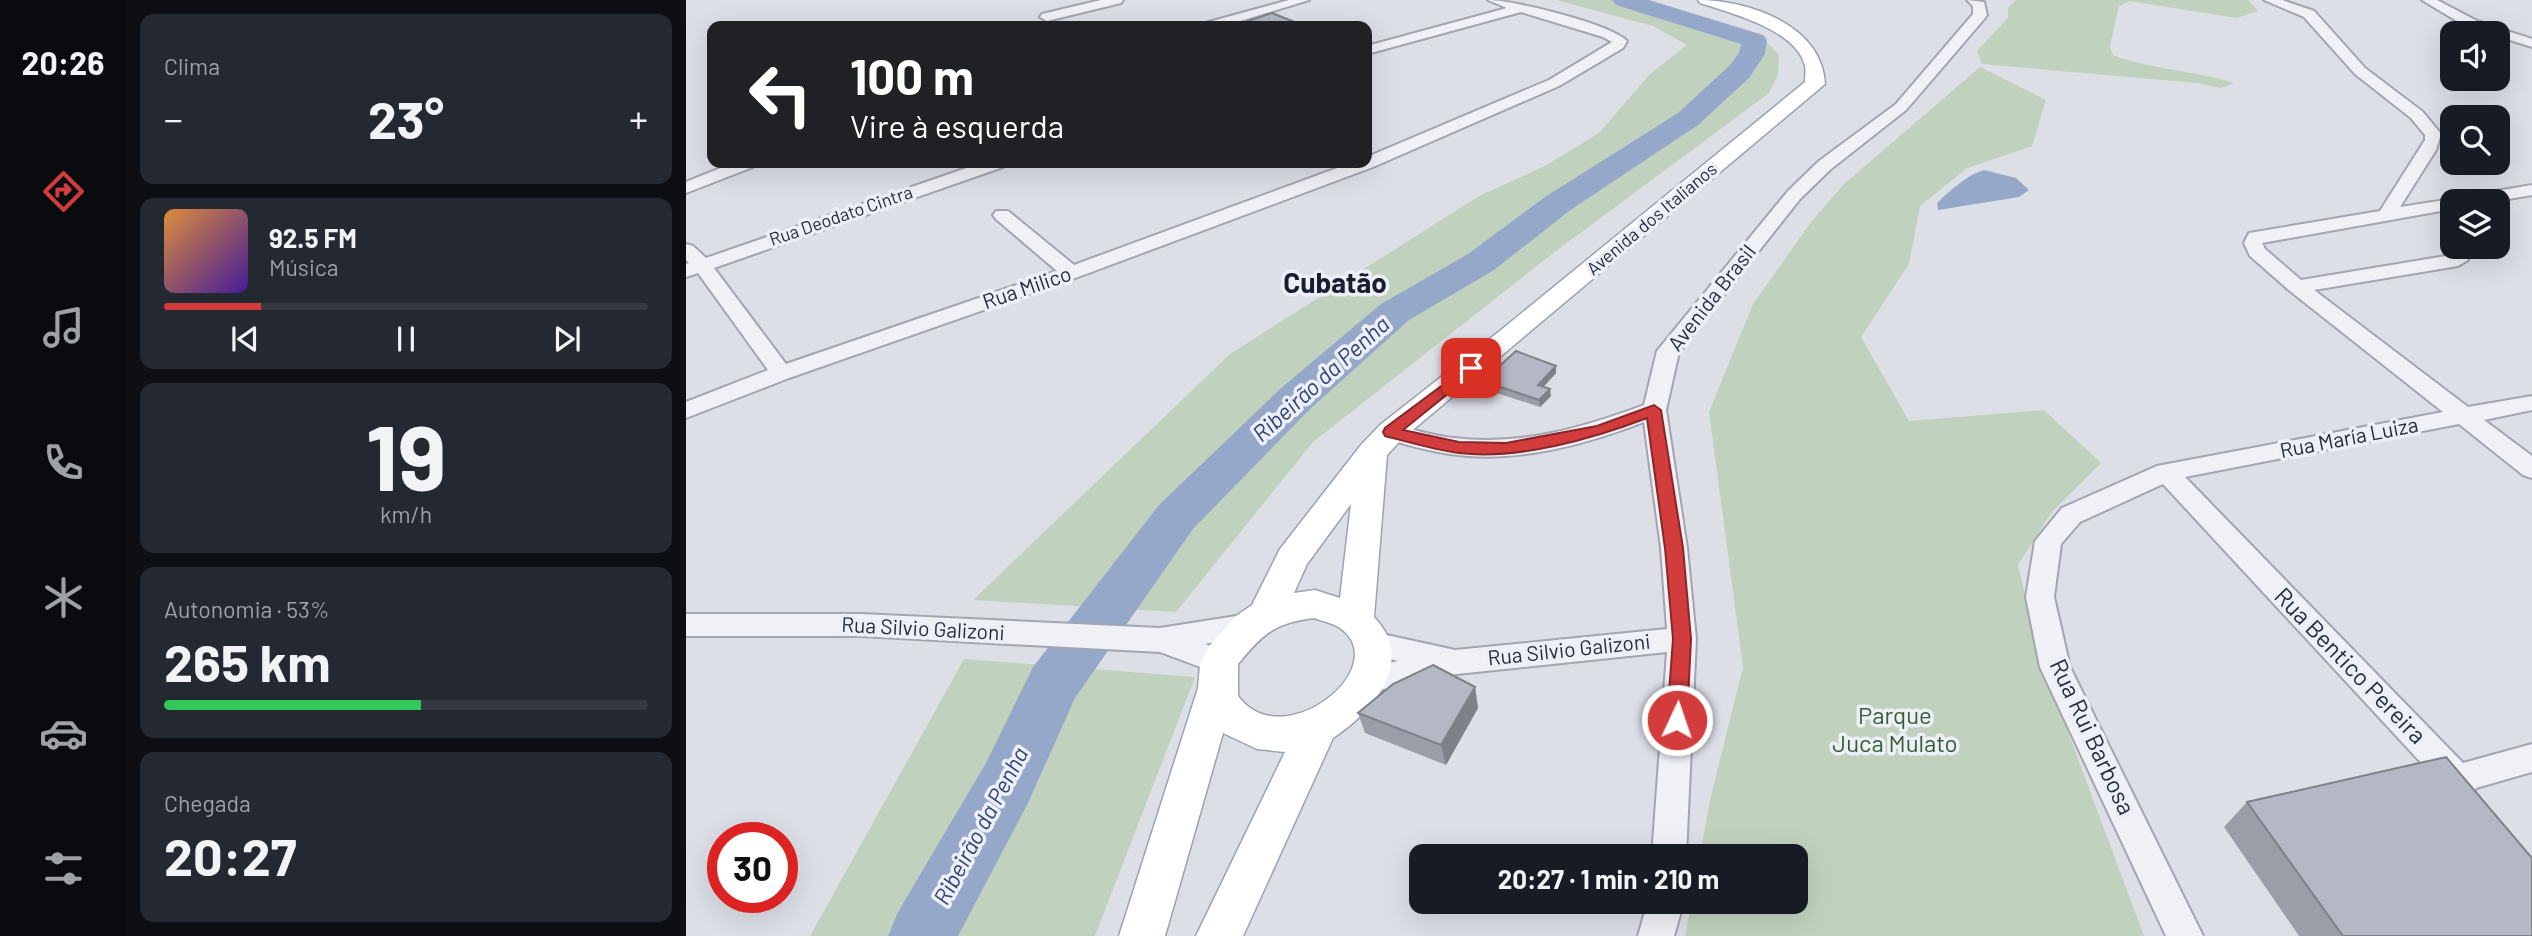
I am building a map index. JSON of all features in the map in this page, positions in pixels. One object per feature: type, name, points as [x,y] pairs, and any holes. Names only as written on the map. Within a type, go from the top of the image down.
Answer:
[{"type":"main road","name":"Avenida dos Italianos","points":[[1258,620],[1292,558],[1382,441],[1815,84],[1818,70],[1809,50],[1792,36],[1757,17],[1706,0]]},
{"type":"main road","points":[[1217,676],[1224,710],[1240,725],[1264,733],[1292,733],[1319,725],[1341,713],[1358,697],[1366,647],[1382,441]]},
{"type":"main road","points":[[1142,936],[1217,676],[1258,620],[1290,606],[1315,604],[1337,608],[1366,647]]},
{"type":"main road","points":[[1219,936],[1319,725]]},
{"type":"street","points":[[1042,21],[1052,0]]},
{"type":"street","points":[[1045,21],[1116,0]]},
{"type":"street","points":[[1228,21],[1303,0]]},
{"type":"street","points":[[1494,0],[1523,8]]},
{"type":"street","name":"Avenida Brasil","points":[[1670,844],[1682,639],[1674,548],[1654,410],[1668,351],[1794,195],[1825,164],[1901,107],[1980,15],[1979,5],[1973,0]]},
{"type":"street","points":[[2270,0],[2309,14],[2330,41],[2360,71],[2417,115],[2433,134],[2428,150],[2386,215]]},
{"type":"street","points":[[2428,0],[2472,24],[2532,43]]},
{"type":"street","points":[[1372,49],[1523,8]]},
{"type":"street","name":"Rua Milico","points":[[1372,160],[1554,83],[1618,46],[1620,41],[1616,37],[1523,8]]},
{"type":"street","points":[[686,188],[735,168]]},
{"type":"street","name":"Rua Deodato Cintra","points":[[691,262],[982,168]]},
{"type":"street","name":"Rua Milico","points":[[686,410],[781,373],[1071,273],[1353,168]]},
{"type":"street","points":[[2510,194],[2532,190]]},
{"type":"street","points":[[2440,206],[2256,237],[2253,243],[2257,252],[2297,287],[2532,468]]},
{"type":"street","points":[[1002,215],[1071,273]]},
{"type":"street","points":[[2297,287],[2458,260]]},
{"type":"street","points":[[691,262],[781,373]]},
{"type":"street","name":"Rua María Luiza","points":[[2166,472],[2532,403]]},
{"type":"street","points":[[1382,441],[1506,448],[1600,430],[1654,410]]},
{"type":"street","name":"Rua Bentico Pereira","points":[[2166,472],[2467,789],[2532,758]]},
{"type":"street","name":"Rua Rui Barbosa","points":[[2166,472],[2071,515],[2048,541],[2040,597],[2055,667],[2185,936]]},
{"type":"street","name":"Rua Silvio Galizoni","points":[[686,625],[860,625],[1160,640],[1258,620]]},
{"type":"street","name":"Rua Silvio Galizoni","points":[[1366,647],[1457,662],[1682,639]]},
{"type":"street","name":"Rua Silvio Galizoni","points":[[1160,640],[1217,676]]},
{"type":"street","points":[[1656,936],[1662,914]]},
{"type":"green space","points":[[1556,0],[1648,0],[1763,38],[1779,55],[1778,75],[1769,93],[1552,254],[1313,442],[1176,612],[973,600],[1230,354],[1479,196],[1545,166],[1599,133],[1650,74],[1687,45],[1653,26]]},
{"type":"green space","points":[[2016,0],[2248,0],[2258,11],[2237,18],[2129,1],[2119,6],[2110,46],[2113,55],[2234,83],[2221,88],[2197,83],[1982,64],[1977,51],[2008,18],[2008,8]]},
{"type":"green space","name":"Parque Juca Mulato","points":[[1980,67],[2046,100],[2032,146],[1967,168],[1920,206],[1909,264],[1861,337],[1909,421],[2044,410],[2101,463],[2051,513],[2018,565],[2040,657],[2144,936],[1685,936],[1689,914],[1808,914],[1808,844],[1702,844],[1710,800],[1743,667],[1709,412],[1753,304],[1811,222],[1844,184]]},
{"type":"green space","points":[[964,659],[1195,677],[1095,936],[810,936]]},
{"type":"water","points":[[1984,170],[2016,178],[2029,190],[2019,197],[1938,210],[1937,203],[1953,188]]},
{"type":"building","points":[[1272,13],[1292,21],[1249,21]]},
{"type":"building","points":[[1516,351],[1556,366],[1538,385],[1550,389],[1539,400],[1483,381]]},
{"type":"building","points":[[1433,665],[1475,687],[1441,745],[1358,713],[1393,684]]},
{"type":"building","points":[[2446,757],[2532,858],[2532,936],[2343,936],[2247,802]]},
{"type":"waterway","name":"Ribeirão da Penha","points":[[922,936],[1007,783],[1053,684],[1176,517],[1295,399],[1395,312],[1481,262],[1557,204],[1688,119],[1739,72],[1752,54],[1754,40],[1624,0]]},
{"type":"district","name":"Cubatão","points":[[1335,283]]},
{"type":"route","points":[[1471,368],[1391,432],[1459,447],[1506,448],[1600,430],[1654,410],[1674,548],[1682,639],[1677,720]]}]
